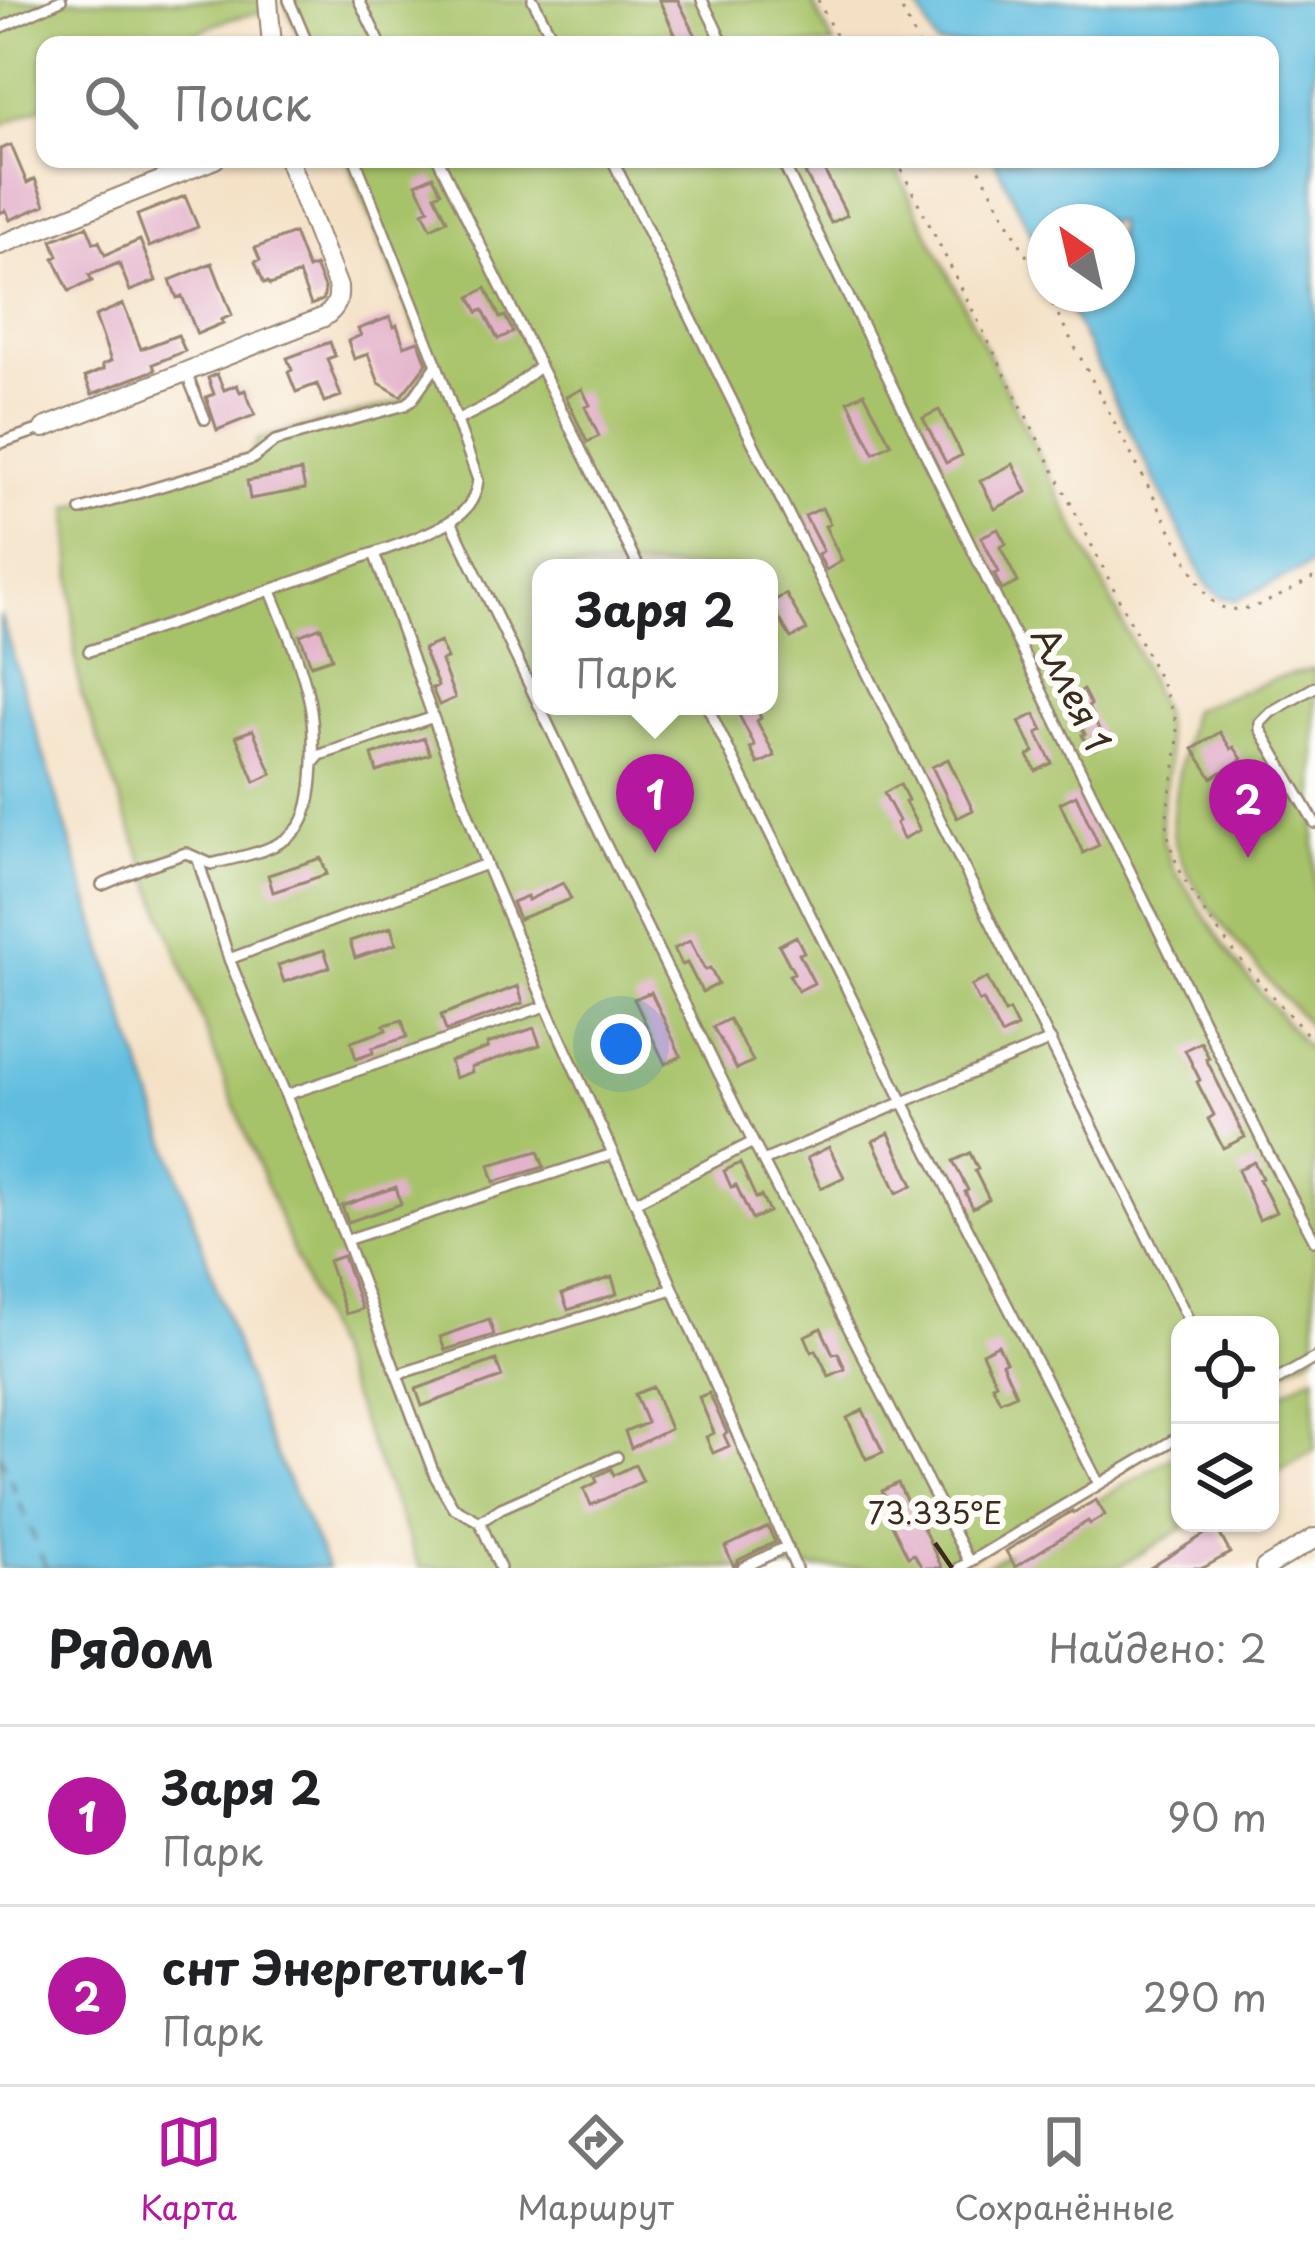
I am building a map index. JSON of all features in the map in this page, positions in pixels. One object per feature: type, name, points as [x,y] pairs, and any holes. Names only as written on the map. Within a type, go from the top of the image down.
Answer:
[{"type":"street","points":[[268,0],[271,36]]},
{"type":"street","points":[[0,245],[192,168]]},
{"type":"street","points":[[44,428],[324,317],[334,309],[338,286],[292,168]]},
{"type":"street","points":[[1265,1568],[1315,1538]]},
{"type":"lane","points":[[0,28],[61,0]]},
{"type":"lane","points":[[289,0],[304,36]]},
{"type":"lane","points":[[359,0],[377,36]]},
{"type":"lane","points":[[533,0],[551,36]]},
{"type":"lane","points":[[702,0],[720,36]]},
{"type":"lane","points":[[89,651],[374,553],[451,521],[469,506],[478,480],[359,168]]},
{"type":"lane","points":[[442,168],[635,559]]},
{"type":"lane","points":[[616,168],[1187,1316]]},
{"type":"lane","name":"Аллея 1","points":[[785,168],[1315,1241]]},
{"type":"lane","points":[[81,510],[252,459],[275,441],[405,405],[436,365]]},
{"type":"lane","points":[[456,421],[498,400],[540,366]]},
{"type":"lane","points":[[186,371],[205,419]]},
{"type":"lane","points":[[0,442],[44,428]]},
{"type":"lane","points":[[451,521],[532,691]]},
{"type":"lane","points":[[374,553],[486,864],[796,1568]]},
{"type":"lane","points":[[271,591],[309,701],[313,772]]},
{"type":"lane","points":[[1315,687],[1262,719],[1261,729],[1315,823]]},
{"type":"lane","points":[[544,715],[964,1565],[1171,1441]]},
{"type":"lane","points":[[711,715],[1099,1484]]},
{"type":"lane","points":[[102,885],[186,854],[212,864],[284,840],[298,828],[310,804],[314,763],[320,755],[431,718]]},
{"type":"lane","points":[[198,860],[230,959],[445,1495],[453,1507],[480,1522],[500,1568]]},
{"type":"lane","points":[[230,959],[486,864]]},
{"type":"lane","points":[[286,1095],[546,1006]]},
{"type":"lane","points":[[763,1161],[1051,1040]]},
{"type":"lane","points":[[635,1202],[753,1142]]},
{"type":"lane","points":[[346,1240],[613,1154]]},
{"type":"lane","points":[[398,1374],[674,1289]]},
{"type":"lane","points":[[1279,1379],[1315,1358]]},
{"type":"lane","points":[[480,1522],[616,1457]]},
{"type":"lane","points":[[743,1568],[785,1547]]},
{"type":"path","points":[[818,0],[836,36]]},
{"type":"path","points":[[897,0],[915,36]]},
{"type":"path","points":[[901,168],[1160,680],[1176,722],[1175,766],[1166,811],[1175,860],[1219,933],[1315,1043]]},
{"type":"path","points":[[979,168],[1027,257]]},
{"type":"path","points":[[1056,312],[1209,598],[1232,610],[1247,609],[1315,577]]},
{"type":"green space","points":[[0,0],[263,0],[262,12],[226,20],[190,36],[36,36],[36,109],[0,126]]},
{"type":"green space","points":[[284,0],[811,0],[829,36],[298,36]]},
{"type":"green space","points":[[351,168],[895,168],[1138,654],[1162,712],[1169,764],[1161,814],[1163,841],[1172,866],[1236,963],[1315,1057],[1315,1353],[1279,1375],[1279,1316],[1171,1316],[1171,1438],[952,1568],[420,1568],[221,1072],[81,693],[75,656],[69,507],[250,456],[258,439],[407,400],[429,363]]},
{"type":"green space","points":[[1315,669],[1315,1032],[1209,906],[1178,852],[1173,816],[1191,710]]},
{"type":"green space","points":[[1315,1374],[1315,1450],[1279,1471],[1279,1424],[1279,1395]]},
{"type":"green space","points":[[1171,1457],[1171,1532],[1177,1532],[1117,1568],[982,1568]]},
{"type":"water","points":[[915,0],[1315,0],[1315,563],[1237,600],[1221,597],[1207,585],[1071,312],[1135,312],[1135,204],[1027,204],[1027,225],[998,168],[1279,168],[1279,36],[933,36]]},
{"type":"water","points":[[0,614],[125,1018],[265,1431],[328,1568],[0,1568]]},
{"type":"building","points":[[659,0],[678,0],[696,36],[676,36]]},
{"type":"building","points":[[11,145],[27,183],[35,179],[45,205],[10,220],[6,210],[0,213],[0,149]]},
{"type":"building","points":[[823,168],[847,215],[831,223],[805,173]]},
{"type":"building","points":[[433,176],[441,192],[435,195],[447,220],[431,228],[423,212],[429,209],[416,184]]},
{"type":"building","points":[[185,196],[198,227],[149,247],[137,215]]},
{"type":"building","points":[[87,226],[105,255],[140,240],[156,281],[130,291],[119,263],[89,275],[92,281],[69,291],[54,258],[58,256],[52,240]]},
{"type":"building","points":[[294,233],[308,269],[315,266],[325,290],[323,300],[311,305],[299,274],[270,285],[264,283],[255,262],[260,260],[255,248]]},
{"type":"building","points":[[212,263],[232,315],[197,334],[170,280]]},
{"type":"building","points":[[486,288],[500,318],[505,316],[513,332],[498,339],[483,310],[478,312],[470,297]]},
{"type":"building","points":[[123,304],[141,349],[178,335],[185,351],[153,364],[155,370],[92,394],[85,377],[111,361],[95,316]]},
{"type":"building","points":[[390,317],[404,346],[418,341],[427,363],[401,396],[379,383],[368,354],[354,359],[348,341],[361,335],[358,329]]},
{"type":"building","points":[[330,342],[335,356],[327,359],[341,396],[324,402],[317,384],[296,392],[287,358]]},
{"type":"building","points":[[217,374],[224,390],[237,385],[240,392],[245,390],[255,415],[217,430],[206,397],[214,394],[208,378]]},
{"type":"building","points":[[582,389],[599,436],[587,442],[566,397]]},
{"type":"building","points":[[864,393],[891,444],[874,453],[848,401]]},
{"type":"building","points":[[939,410],[962,455],[946,463],[923,418]]},
{"type":"building","points":[[1013,464],[1027,492],[995,509],[980,481]]},
{"type":"building","points":[[301,471],[305,489],[250,499],[247,481]]},
{"type":"building","points":[[822,508],[842,561],[826,570],[818,554],[823,551],[805,516]]},
{"type":"building","points":[[998,529],[1006,544],[1000,547],[1018,582],[1002,590],[994,574],[999,572],[981,537]]},
{"type":"building","points":[[786,594],[807,630],[791,638],[778,616],[778,598]]},
{"type":"building","points":[[321,627],[332,658],[311,665],[300,635]]},
{"type":"building","points":[[440,642],[447,659],[441,661],[455,698],[439,705],[432,688],[438,686],[423,649]]},
{"type":"building","points":[[1083,690],[1106,743],[1090,751],[1067,698]]},
{"type":"building","points":[[1035,714],[1043,730],[1037,733],[1052,763],[1036,771],[1028,756],[1034,752],[1019,722]]},
{"type":"building","points":[[739,715],[760,715],[757,721],[775,756],[758,764],[750,748],[755,746]]},
{"type":"building","points":[[253,730],[272,774],[255,782],[236,736]]},
{"type":"building","points":[[1220,732],[1242,759],[1212,778],[1193,749]]},
{"type":"building","points":[[424,738],[430,754],[377,772],[372,755]]},
{"type":"building","points":[[948,759],[973,810],[957,818],[932,767]]},
{"type":"building","points":[[900,784],[920,830],[903,839],[884,793]]},
{"type":"building","points":[[1076,795],[1099,845],[1083,853],[1060,803]]},
{"type":"building","points":[[321,858],[327,874],[273,892],[268,875]]},
{"type":"building","points":[[563,883],[571,899],[519,919],[512,902],[527,896],[528,900]]},
{"type":"building","points":[[391,927],[396,944],[355,958],[350,941]]},
{"type":"building","points":[[796,936],[804,952],[799,954],[814,983],[798,991],[779,945]]},
{"type":"building","points":[[690,941],[718,984],[702,992],[674,949]]},
{"type":"building","points":[[324,950],[330,967],[284,982],[278,965]]},
{"type":"building","points":[[987,978],[1017,1027],[1001,1035],[971,986]]},
{"type":"building","points":[[518,986],[523,1003],[446,1031],[441,1015]]},
{"type":"building","points":[[651,992],[681,1056],[665,1064],[634,999]]},
{"type":"building","points":[[729,1019],[753,1061],[737,1069],[713,1027]]},
{"type":"building","points":[[402,1020],[407,1037],[372,1048],[373,1053],[356,1059],[351,1042]]},
{"type":"building","points":[[534,1028],[540,1045],[471,1067],[472,1072],[455,1078],[450,1061]]},
{"type":"building","points":[[1201,1042],[1245,1137],[1223,1148],[1185,1050]]},
{"type":"building","points":[[889,1133],[913,1185],[897,1193],[873,1141]]},
{"type":"building","points":[[829,1147],[844,1177],[821,1188],[807,1158]]},
{"type":"building","points":[[538,1151],[544,1167],[494,1182],[489,1165]]},
{"type":"building","points":[[970,1153],[989,1199],[973,1208],[953,1161]]},
{"type":"building","points":[[1254,1162],[1276,1212],[1259,1220],[1238,1170]]},
{"type":"building","points":[[740,1163],[756,1198],[761,1196],[769,1212],[752,1219],[724,1171]]},
{"type":"building","points":[[396,1187],[401,1204],[348,1222],[342,1206]]},
{"type":"building","points":[[343,1256],[362,1309],[346,1314],[328,1261]]},
{"type":"building","points":[[612,1277],[617,1294],[568,1310],[562,1294]]},
{"type":"building","points":[[489,1319],[494,1335],[445,1350],[440,1337]]},
{"type":"building","points":[[821,1328],[845,1369],[829,1376],[805,1336]]},
{"type":"building","points":[[998,1345],[1016,1394],[1000,1401],[982,1353]]},
{"type":"building","points":[[496,1360],[502,1377],[422,1406],[416,1389]]},
{"type":"building","points":[[653,1387],[670,1429],[631,1448],[625,1432],[647,1423],[635,1394]]},
{"type":"building","points":[[709,1393],[729,1446],[713,1453],[706,1437],[714,1433],[699,1397]]},
{"type":"building","points":[[863,1410],[883,1452],[866,1459],[847,1418]]},
{"type":"building","points":[[635,1465],[643,1481],[591,1505],[584,1489],[597,1482],[595,1477]]},
{"type":"building","points":[[898,1483],[942,1568],[922,1568],[914,1554],[908,1557],[882,1491]]},
{"type":"building","points":[[1096,1500],[1105,1515],[1015,1567],[1006,1551]]},
{"type":"building","points":[[768,1527],[775,1542],[734,1567],[725,1547]]},
{"type":"building","points":[[1208,1532],[1219,1532],[1230,1553],[1203,1568],[1150,1568]]},
{"type":"ferry route","points":[[0,1453],[46,1568]]},
{"type":"place","name":"Заря 2","points":[[655,853]]},
{"type":"place","name":"снт Энергетик-1","points":[[1248,858]]}]
